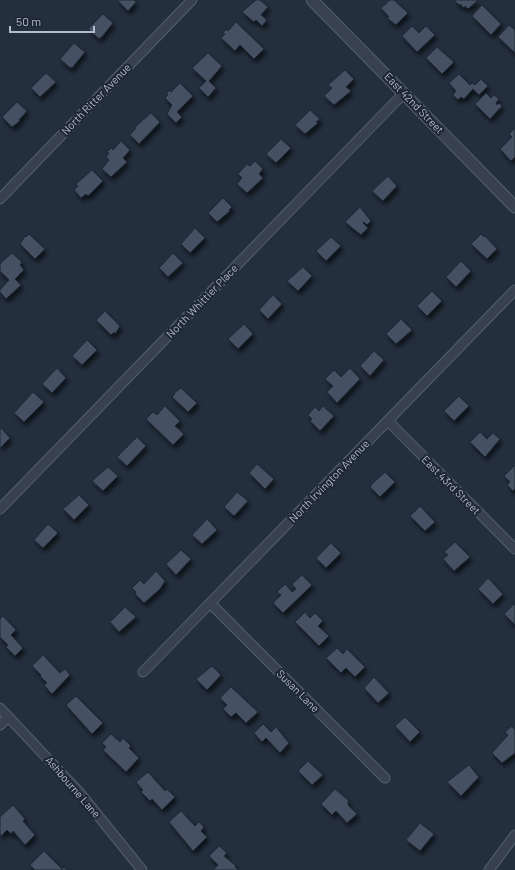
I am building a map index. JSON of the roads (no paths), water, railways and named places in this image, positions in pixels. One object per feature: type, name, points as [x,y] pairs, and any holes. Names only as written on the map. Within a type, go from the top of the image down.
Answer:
[{"type":"street","name":"North Ritter Avenue","points":[[0,199],[192,0]]},
{"type":"street","name":"East 42nd Street","points":[[312,0],[514,202]]},
{"type":"street","name":"North Whittier Place","points":[[0,509],[404,93]]},
{"type":"street","name":"North Irvington Avenue","points":[[143,672],[515,290]]},
{"type":"street","name":"East 43rd Street","points":[[388,421],[515,549]]},
{"type":"street","name":"Susan Lane","points":[[210,603],[385,778]]},
{"type":"street","name":"Ashbourne Lane","points":[[0,708],[79,792],[142,870]]},
{"type":"street","points":[[0,725],[8,717]]},
{"type":"street","points":[[489,870],[515,835]]}]
